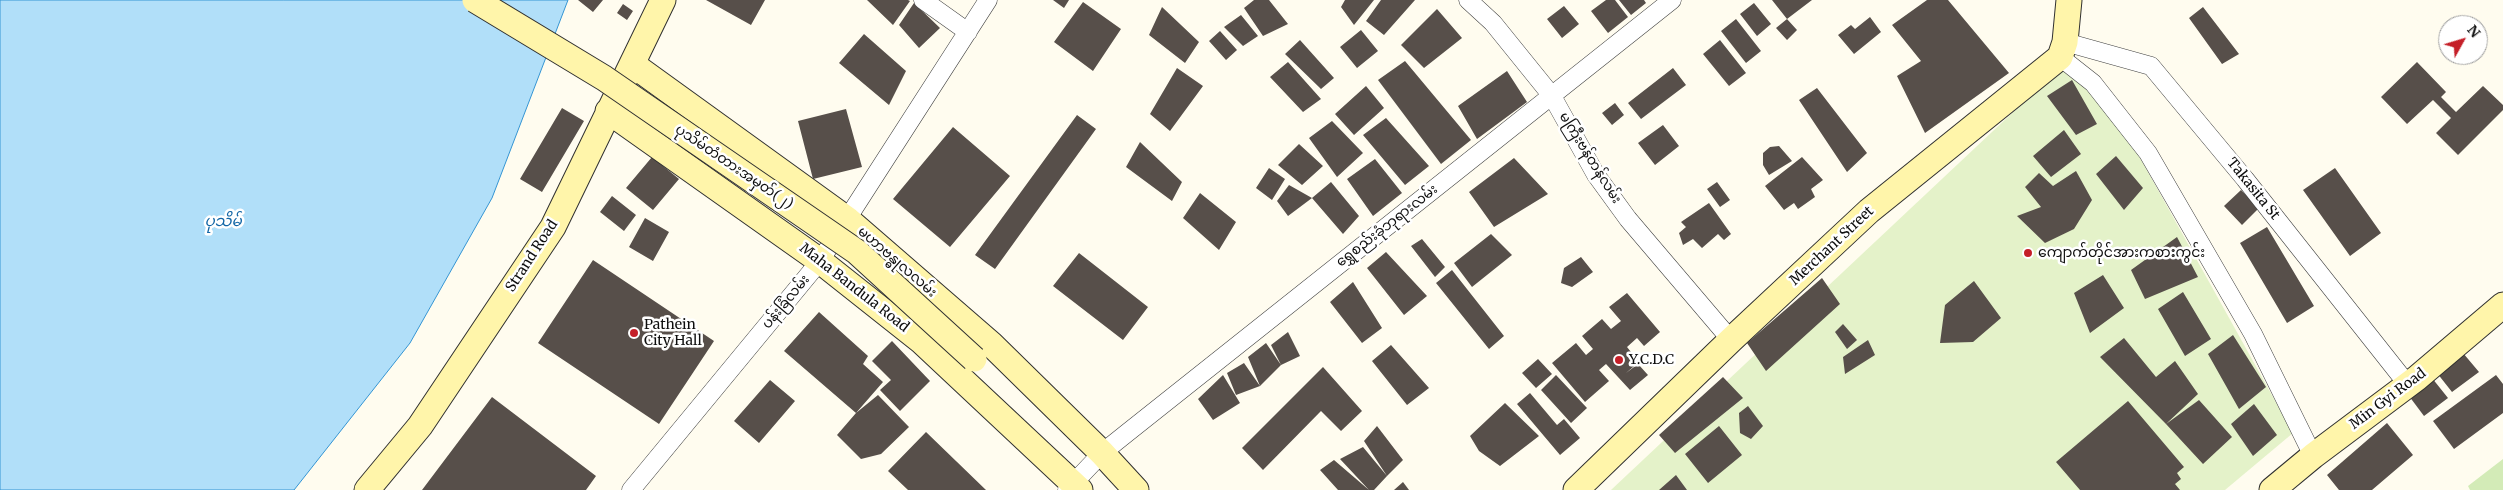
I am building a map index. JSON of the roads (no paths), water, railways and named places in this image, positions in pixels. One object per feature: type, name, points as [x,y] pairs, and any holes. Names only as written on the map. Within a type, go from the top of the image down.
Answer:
[{"type":"main road","name":"ပုသိမ်တံတားအမှတ်(၂)","points":[[475,0],[604,78],[858,252],[974,359]]},
{"type":"main road","name":"Strand Road","points":[[367,490],[420,426],[553,227],[663,0]]},
{"type":"main road","points":[[2062,50],[2069,0]]},
{"type":"main road","name":"Merchant Street","points":[[1576,490],[1731,340],[1869,211],[2062,50]]},
{"type":"main road","name":"မဟာဗန္ဓုလလမ်း","points":[[632,64],[848,220],[991,344],[1102,453],[1136,490]]},
{"type":"main road","name":"Maha Bandula Road","points":[[608,111],[820,261],[921,341],[991,406],[1073,488]]},
{"type":"main road","name":"Min Gyi Road","points":[[2272,490],[2313,456],[2408,385],[2503,305]]},
{"type":"main road","points":[[974,359],[1024,377]]},
{"type":"main road","points":[[974,359],[991,406]]},
{"type":"street","points":[[923,0],[968,32]]},
{"type":"street","name":"ပန်းခြံလမ်း","points":[[631,490],[820,261],[988,0]]},
{"type":"street","name":"မကြီးဗန်တန်လမ်း","points":[[1468,0],[1493,23],[1552,96],[1596,175],[1628,219],[1731,340]]},
{"type":"street","name":"ရွှေစည်းခုံဘုရားလမ်း","points":[[1073,488],[1102,453],[1672,0]]},
{"type":"street","points":[[2062,50],[2094,83],[2148,153],[2253,334],[2313,456]]},
{"type":"street","name":"Takasita St","points":[[2062,50],[2151,66],[2254,190],[2408,385]]},
{"type":"water","name":"ပုသိမ်","points":[[0,0],[568,0],[492,198],[410,343],[294,490],[0,490]]},
{"type":"place","name":"ကျောက်တိုင်အားကစားကွင်း","points":[[2028,253]]},
{"type":"place","name":"Pathein City Hall","points":[[634,333]]},
{"type":"place","name":"Y.C.D.C","points":[[1619,360]]}]
